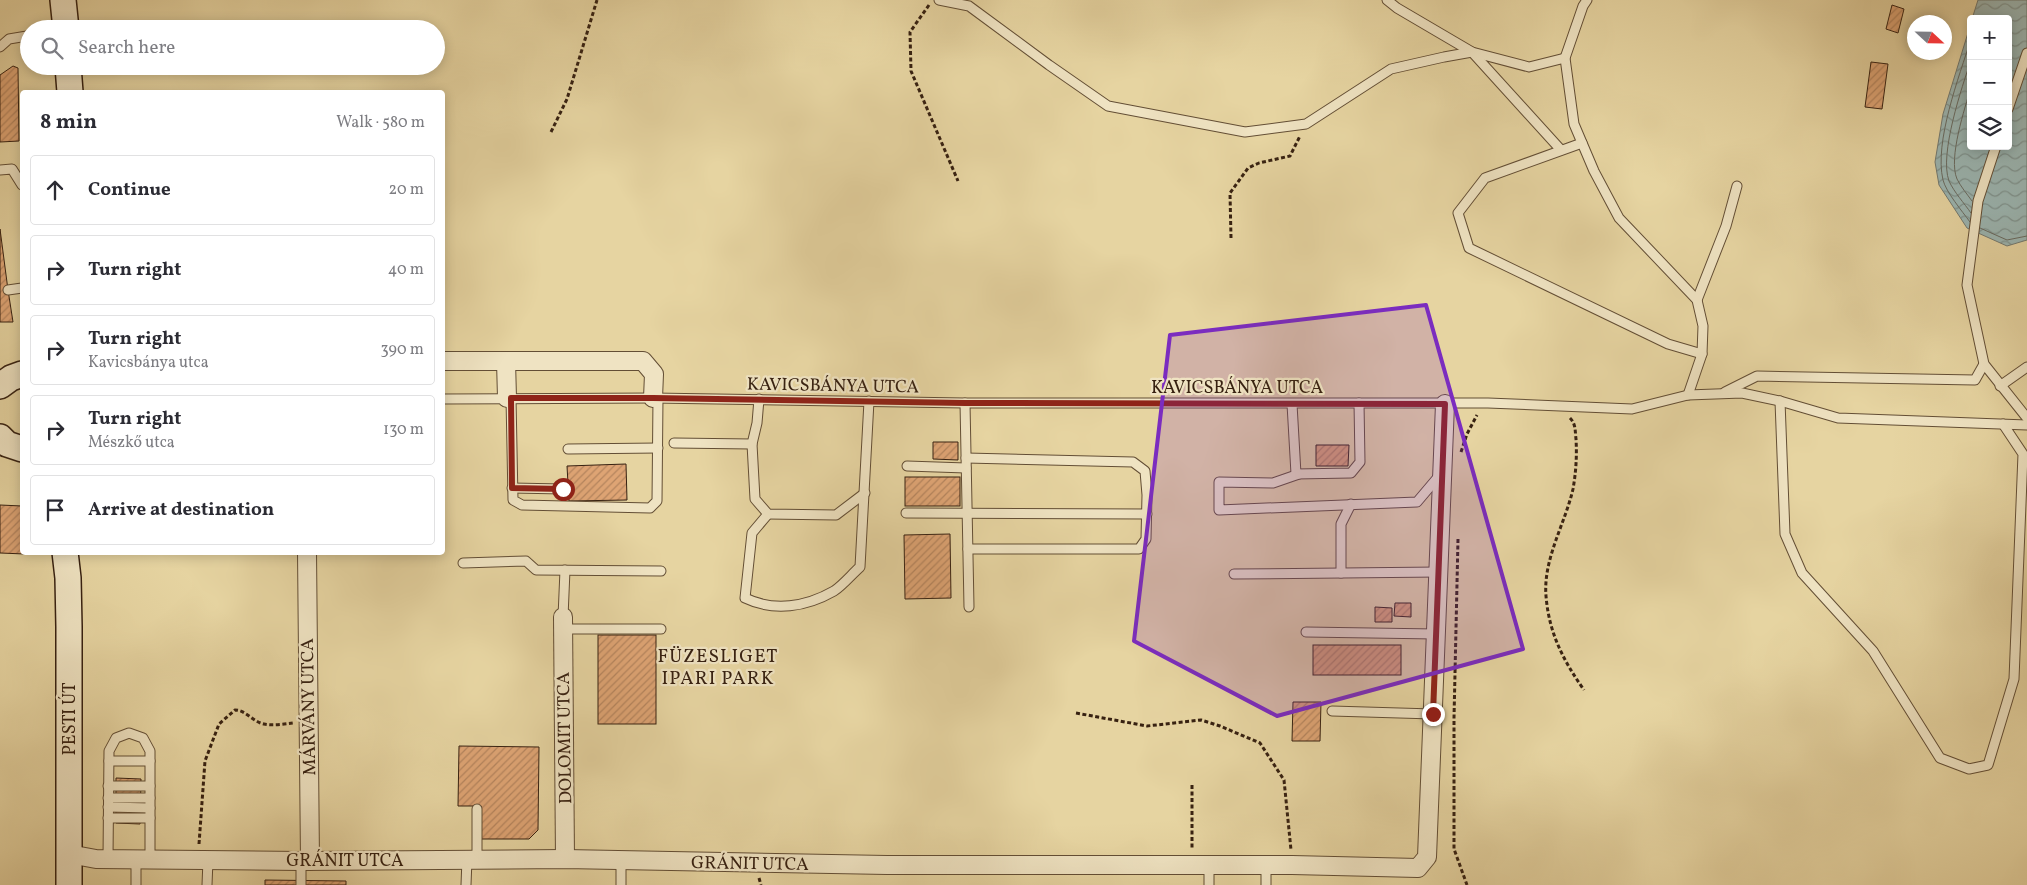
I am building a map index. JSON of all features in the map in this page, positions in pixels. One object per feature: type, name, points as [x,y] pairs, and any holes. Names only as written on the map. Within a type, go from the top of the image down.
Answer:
[{"type":"main road","points":[[63,0],[65,20]]},
{"type":"main road","points":[[69,75],[70,90]]},
{"type":"main road","name":"PESTI ÚT","points":[[65,555],[70,627],[69,885]]},
{"type":"street","points":[[445,361],[643,361],[654,374],[656,398]]},
{"type":"street","points":[[506,361],[509,398]]},
{"type":"street","points":[[1433,714],[1445,404]]},
{"type":"street","name":"MÁRVÁNY UTCA","points":[[306,861],[309,723],[307,555]]},
{"type":"street","name":"DOLOMIT UTCA","points":[[563,623],[565,859]]},
{"type":"street","name":"GRÁNIT UTCA","points":[[69,854],[96,859],[306,861],[565,859],[887,864],[1292,865],[1418,868],[1427,857],[1433,714]]},
{"type":"lane","points":[[939,0],[969,6],[1108,106],[1245,132],[1306,124],[1391,70],[1444,56],[1472,52]]},
{"type":"lane","points":[[1387,0],[1397,8],[1472,52],[1529,67],[1565,58]]},
{"type":"lane","points":[[1587,0],[1583,6],[1565,58],[1574,124],[1594,170],[1619,218],[1697,300],[1703,326],[1702,354],[1688,395]]},
{"type":"lane","points":[[0,47],[9,39],[20,37]]},
{"type":"lane","points":[[1472,52],[1561,150]]},
{"type":"lane","points":[[2009,105],[2027,53]]},
{"type":"lane","points":[[1582,143],[1485,178],[1458,214],[1469,248],[1668,344],[1702,354]]},
{"type":"lane","points":[[1995,150],[1978,201],[1967,285],[1984,364],[2027,418]]},
{"type":"lane","points":[[0,170],[12,170],[20,182]]},
{"type":"lane","points":[[1697,300],[1726,226],[1737,186]]},
{"type":"lane","points":[[8,290],[20,288]]},
{"type":"lane","points":[[1721,394],[1757,376],[1975,380],[1984,364]]},
{"type":"lane","points":[[2000,386],[2027,368]]},
{"type":"lane","name":"KAVICSBÁNYA UTCA","points":[[445,398],[656,398],[965,403],[1488,403],[1632,409],[1688,395],[1742,393],[1780,401],[1838,418],[2027,425]]},
{"type":"lane","points":[[509,398],[513,500],[522,505],[650,508],[656,501],[658,448],[656,398]]},
{"type":"lane","points":[[759,399],[758,423],[752,444],[755,499],[768,514],[836,515],[865,493]]},
{"type":"lane","points":[[768,514],[752,533],[745,598],[759,604],[794,606],[835,590],[860,567],[869,401]]},
{"type":"lane","points":[[1780,401],[1786,534],[1802,573],[1873,651],[1940,758],[1969,770],[1988,765],[2014,679],[2023,454],[2003,424]]},
{"type":"lane","points":[[965,403],[969,607]]},
{"type":"lane","points":[[1292,404],[1296,474],[1299,474]]},
{"type":"lane","points":[[1359,404],[1360,462],[1351,472],[1299,474],[1273,483],[1219,482],[1219,510],[1417,502],[1443,472]]},
{"type":"lane","points":[[674,443],[752,444]]},
{"type":"lane","points":[[568,449],[658,448]]},
{"type":"lane","points":[[907,466],[966,463],[1134,462],[1145,471],[1146,539],[1139,549],[968,549]]},
{"type":"lane","points":[[512,488],[563,489]]},
{"type":"lane","points":[[1341,573],[1341,524],[1351,504]]},
{"type":"lane","points":[[906,514],[1147,514]]},
{"type":"lane","points":[[463,563],[526,561],[536,570],[661,571]]},
{"type":"lane","points":[[565,570],[563,623],[661,629]]},
{"type":"lane","points":[[1234,574],[1439,572]]},
{"type":"lane","points":[[1306,632],[1436,634]]},
{"type":"lane","points":[[1332,711],[1433,714]]},
{"type":"lane","points":[[108,859],[109,751],[111,744],[122,735],[136,734],[147,744],[150,750],[150,818],[143,859],[136,885]]},
{"type":"lane","points":[[109,761],[150,760]]},
{"type":"lane","points":[[108,786],[150,786]]},
{"type":"lane","points":[[108,798],[150,798]]},
{"type":"lane","points":[[108,808],[150,808]]},
{"type":"lane","points":[[466,885],[472,859],[477,809]]},
{"type":"lane","points":[[108,818],[150,818]]},
{"type":"lane","points":[[203,860],[208,885]]},
{"type":"lane","points":[[621,860],[621,885]]},
{"type":"lane","points":[[301,885],[306,861]]},
{"type":"lane","points":[[1201,865],[1209,885]]},
{"type":"lane","points":[[1266,865],[1266,885]]},
{"type":"path","points":[[551,132],[568,99],[598,0]]},
{"type":"path","points":[[932,0],[910,32],[912,71],[958,181]]},
{"type":"path","points":[[1232,238],[1230,193],[1248,168],[1260,162],[1290,156],[1306,124]]},
{"type":"path","points":[[1460,454],[1467,434],[1477,415],[1488,403]]},
{"type":"path","points":[[1560,406],[1574,422],[1577,456],[1573,488],[1547,569],[1546,596],[1555,641],[1567,666],[1584,690]]},
{"type":"path","points":[[1458,532],[1454,718],[1454,849],[1467,885]]},
{"type":"path","points":[[203,860],[205,761],[219,724],[236,710],[241,710],[253,720],[264,724],[309,723]]},
{"type":"path","points":[[1076,713],[1147,726],[1200,720],[1220,726],[1260,743],[1284,780],[1292,865]]},
{"type":"path","points":[[1192,785],[1201,865]]},
{"type":"highlighted area","points":[[1426,305],[1523,649],[1277,716],[1134,641],[1170,335]]},
{"type":"water","points":[[1978,0],[2027,0],[2027,240],[2007,246],[1967,228],[1939,185],[1935,162],[1943,114],[1967,36],[1967,150],[2012,150],[2012,15],[1973,15]]},
{"type":"building","points":[[1892,5],[1904,9],[1898,33],[1886,29]]},
{"type":"building","points":[[1871,62],[1888,64],[1882,109],[1865,107]]},
{"type":"building","points":[[13,66],[18,68],[19,141],[0,142],[0,75]]},
{"type":"building","points":[[0,229],[8,290],[13,322],[0,322]]},
{"type":"building","points":[[933,442],[958,442],[958,460],[933,459]]},
{"type":"building","points":[[1316,445],[1349,445],[1348,466],[1316,466]]},
{"type":"building","points":[[626,464],[627,500],[569,501],[567,466]]},
{"type":"building","points":[[905,477],[960,477],[960,506],[905,506]]},
{"type":"building","points":[[0,505],[20,506],[20,554],[0,553]]},
{"type":"building","points":[[950,534],[951,598],[905,599],[904,535]]},
{"type":"building","points":[[1395,603],[1411,603],[1411,617],[1394,616]]},
{"type":"building","points":[[1375,607],[1392,608],[1392,622],[1375,622]]},
{"type":"building","points":[[598,635],[656,635],[656,724],[598,724]]},
{"type":"building","points":[[1313,645],[1401,645],[1401,675],[1313,675]]},
{"type":"building","points":[[1293,702],[1321,702],[1320,741],[1292,741]]},
{"type":"building","points":[[459,746],[539,747],[538,830],[529,839],[481,839],[481,806],[458,806]]},
{"type":"building","points":[[116,778],[141,779],[140,824],[116,823]]},
{"type":"building","points":[[265,880],[346,881],[346,885],[265,885]]},
{"type":"district","name":"FÜZESLIGET IPARI PARK","points":[[718,666]]},
{"type":"route","points":[[563,489],[512,488],[511,398],[653,398],[965,403],[1445,404],[1433,714]]}]
